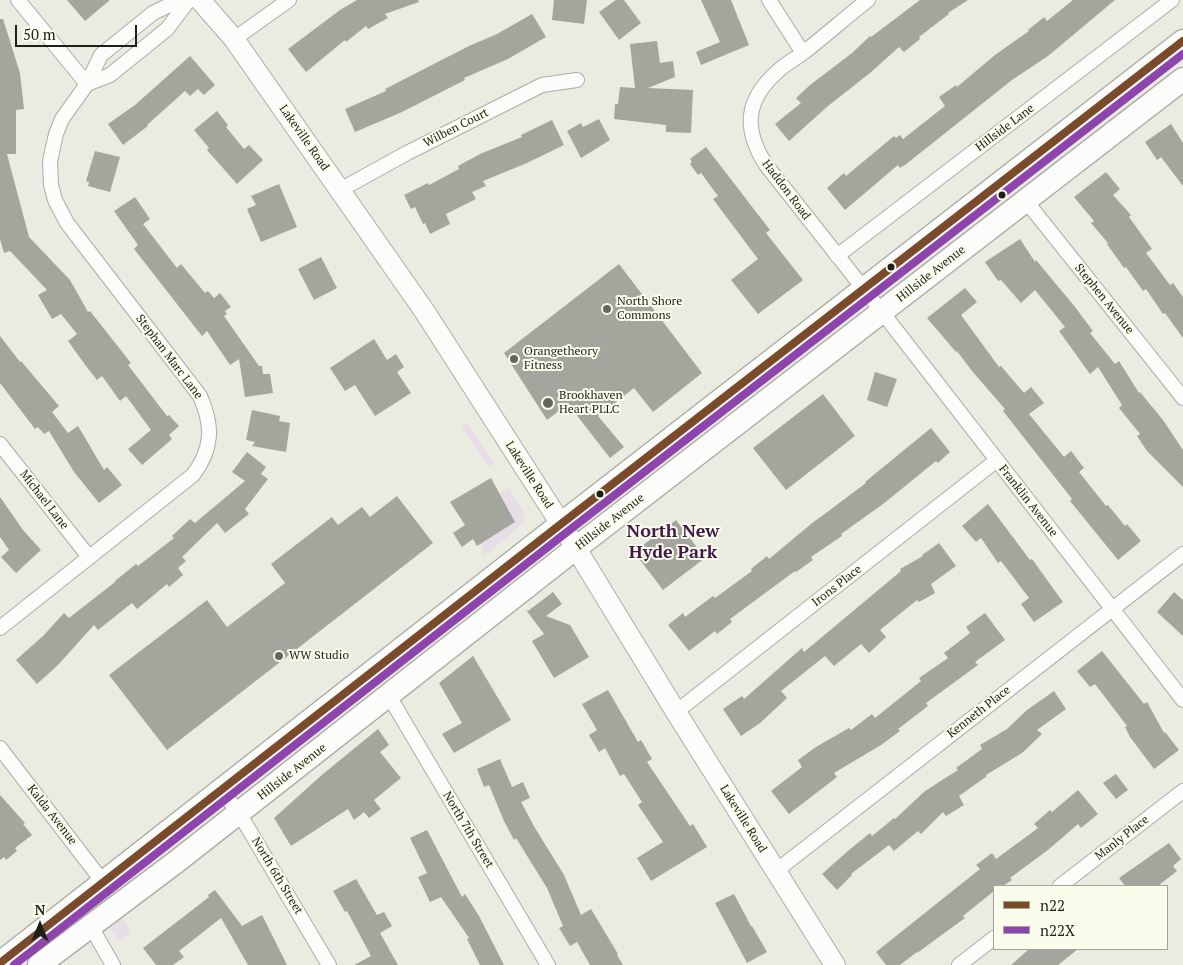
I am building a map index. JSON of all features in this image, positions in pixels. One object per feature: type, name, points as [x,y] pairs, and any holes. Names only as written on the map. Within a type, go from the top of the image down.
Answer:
[{"type":"main road","name":"Lakeville Road","points":[[200,0],[234,39],[424,312],[622,620],[676,712],[835,965]]},
{"type":"main road","name":"Hillside Avenue","points":[[39,965],[176,862],[576,548],[1183,41]]},
{"type":"main road","name":"Hillside Avenue","points":[[0,963],[561,524],[873,301],[1026,201],[1181,83]]},
{"type":"street","points":[[18,0],[88,84]]},
{"type":"street","name":"Stephan Marc Lane","points":[[0,628],[193,475],[200,466],[209,445],[210,424],[208,412],[200,396],[67,223],[55,200],[51,185],[50,161],[56,134],[62,119],[88,84],[101,55],[153,13],[180,0]]},
{"type":"street","name":"Stephan Marc Lane","points":[[88,84],[110,74],[167,29],[189,0]]},
{"type":"street","points":[[234,39],[289,0]]},
{"type":"street","points":[[769,0],[803,53]]},
{"type":"street","name":"Haddon Road","points":[[868,0],[803,53],[778,70],[761,88],[752,108],[750,120],[751,135],[756,150],[766,165],[873,301]]},
{"type":"street","name":"Hillside Lane","points":[[837,256],[1172,0]]},
{"type":"street","name":"Wilben Court","points":[[340,190],[407,153],[542,86],[577,80]]},
{"type":"street","name":"Stephen Avenue","points":[[1026,201],[1183,398]]},
{"type":"street","name":"Franklin Avenue","points":[[873,301],[1183,700]]},
{"type":"street","name":"Michael Lane","points":[[0,444],[89,557]]},
{"type":"street","name":"Irons Place","points":[[676,712],[997,460]]},
{"type":"street","name":"Kenneth Place","points":[[776,871],[1183,554]]},
{"type":"street","name":"North 7th Street","points":[[389,696],[548,965]]},
{"type":"street","name":"Kalda Avenue","points":[[0,748],[103,882]]},
{"type":"street","name":"North 6th Street","points":[[221,790],[239,813],[329,965]]},
{"type":"street","name":"Manly Place","points":[[1061,885],[1183,791]]},
{"type":"street","points":[[90,925],[114,965]]},
{"type":"street","points":[[959,965],[993,939]]},
{"type":"shaded area","points":[[467,422],[494,463],[488,467],[461,426]]},
{"type":"shaded area","points":[[508,488],[524,513],[525,522],[483,557],[481,543],[515,522],[500,494]]},
{"type":"shaded area","points":[[122,918],[131,931],[120,942],[110,929]]},
{"type":"building","points":[[67,0],[110,0],[85,21]]},
{"type":"building","points":[[357,0],[418,0],[419,2],[385,14],[388,18],[368,29],[366,26],[346,42],[345,40],[306,72],[288,49],[340,10]]},
{"type":"building","points":[[554,0],[587,0],[584,24],[552,20]]},
{"type":"building","points":[[616,0],[624,0],[641,23],[619,40],[599,12]]},
{"type":"building","points":[[701,0],[731,0],[749,45],[701,65],[696,52],[720,42]]},
{"type":"building","points":[[920,0],[968,0],[948,13],[904,52],[899,47],[789,141],[775,124],[801,103],[796,98],[870,36]]},
{"type":"building","points":[[1073,0],[1115,0],[1048,56],[1012,80],[905,165],[900,168],[898,165],[845,210],[827,188],[844,173],[846,176],[894,136],[896,138],[900,135],[903,139],[945,106],[939,97],[956,85],[957,87],[995,55],[1029,31],[1044,17],[1047,21]]},
{"type":"building","points":[[532,14],[546,37],[508,59],[464,78],[465,80],[402,112],[355,132],[345,109],[386,91],[385,89],[469,46],[497,34]]},
{"type":"building","points":[[0,19],[3,19],[20,73],[24,109],[16,110],[16,154],[7,154],[29,237],[70,280],[88,312],[90,311],[131,363],[128,365],[167,416],[169,415],[179,426],[169,435],[172,439],[142,465],[128,449],[151,430],[126,396],[120,401],[102,376],[97,380],[68,341],[77,334],[61,314],[52,319],[38,295],[47,290],[10,251],[4,253],[0,239]]},
{"type":"building","points":[[657,41],[660,63],[673,61],[675,77],[648,88],[693,90],[691,133],[666,132],[666,125],[614,119],[615,104],[618,104],[620,87],[635,88],[630,44]]},
{"type":"building","points":[[190,56],[215,85],[204,95],[198,89],[190,96],[185,91],[148,126],[123,145],[108,124],[135,105]]},
{"type":"building","points":[[217,111],[228,125],[226,127],[244,149],[249,145],[263,160],[237,184],[207,150],[209,148],[194,130]]},
{"type":"building","points":[[599,119],[610,140],[581,158],[567,131],[581,123],[583,127]]},
{"type":"building","points":[[552,120],[564,145],[483,181],[486,186],[472,192],[476,199],[446,214],[450,224],[430,234],[415,207],[411,209],[404,195],[428,183],[429,185],[459,169],[458,166],[480,154],[522,137],[521,135]]},
{"type":"building","points":[[1171,124],[1183,143],[1183,186],[1161,157],[1157,160],[1145,142]]},
{"type":"building","points":[[706,147],[770,230],[766,233],[803,280],[758,314],[731,280],[758,259],[713,199],[718,196],[701,173],[698,175],[690,164],[692,162],[690,159]]},
{"type":"building","points":[[95,151],[120,157],[110,192],[88,186],[89,182],[86,181]]},
{"type":"building","points":[[1106,172],[1120,189],[1113,195],[1131,215],[1129,217],[1152,249],[1146,253],[1170,285],[1173,283],[1183,297],[1183,338],[1146,289],[1143,291],[1126,267],[1124,268],[1108,243],[1091,223],[1094,221],[1074,197]]},
{"type":"building","points":[[279,184],[297,227],[261,242],[247,209],[256,205],[251,196]]},
{"type":"building","points":[[135,197],[150,219],[143,224],[177,268],[181,264],[205,293],[208,291],[214,298],[220,293],[231,307],[225,311],[227,314],[224,316],[259,366],[262,366],[263,374],[270,374],[273,393],[245,397],[239,359],[230,365],[207,331],[202,336],[134,249],[138,245],[114,211]]},
{"type":"building","points":[[1020,239],[1035,262],[1036,260],[1075,307],[1093,331],[1090,333],[1115,364],[1119,361],[1139,393],[1163,420],[1183,450],[1183,487],[1147,451],[1137,436],[1140,434],[1119,408],[1122,405],[1098,367],[1090,374],[1059,331],[1065,327],[1035,290],[1021,303],[1001,280],[998,281],[985,262]]},
{"type":"building","points":[[321,257],[337,288],[314,300],[298,269]]},
{"type":"building","name":"North Shore Commons","points":[[619,264],[702,373],[653,412],[634,388],[598,416],[624,447],[610,458],[568,404],[547,420],[504,353]]},
{"type":"building","points":[[965,288],[977,302],[961,315],[999,367],[1001,366],[1024,393],[1031,387],[1044,403],[1029,414],[1064,457],[1071,451],[1084,468],[1079,472],[1106,506],[1108,505],[1125,526],[1127,524],[1141,541],[1118,560],[1070,501],[1072,499],[1003,411],[1005,409],[927,318]]},
{"type":"building","points":[[0,336],[59,406],[52,412],[68,433],[78,426],[104,470],[107,467],[122,485],[99,503],[74,472],[49,431],[44,434],[38,427],[35,429],[0,383]]},
{"type":"building","points":[[374,339],[387,360],[396,354],[404,367],[397,372],[411,393],[375,416],[355,385],[345,391],[330,368]]},
{"type":"building","points":[[875,372],[897,379],[887,407],[867,400]]},
{"type":"building","points":[[823,394],[855,436],[786,490],[753,448]]},
{"type":"building","points":[[252,410],[280,416],[279,421],[290,423],[286,452],[252,446],[255,442],[246,440]]},
{"type":"building","points":[[931,428],[950,452],[938,463],[936,461],[883,504],[841,534],[842,536],[811,557],[813,560],[730,619],[732,622],[717,634],[715,631],[689,651],[668,625],[683,613],[685,617],[713,596],[715,598],[752,571],[751,569],[767,556],[769,559],[811,524],[866,483]]},
{"type":"building","points":[[247,452],[266,467],[261,474],[268,479],[245,509],[249,514],[225,533],[217,523],[182,557],[186,561],[178,568],[183,575],[169,587],[167,584],[137,609],[132,603],[98,630],[94,625],[58,665],[37,684],[16,660],[44,635],[64,613],[69,618],[136,564],[138,566],[174,538],[172,536],[190,519],[195,523],[245,481],[232,472]]},
{"type":"building","points":[[491,478],[515,522],[477,546],[473,539],[462,547],[453,533],[465,525],[450,502]]},
{"type":"building","points":[[397,496],[433,543],[167,750],[109,675],[207,600],[227,627],[285,583],[271,564],[332,517],[338,525],[362,507],[370,517]]},
{"type":"building","points":[[0,497],[23,530],[41,550],[16,573],[1,557],[9,550],[0,537]]},
{"type":"building","points":[[988,504],[1030,560],[1032,559],[1063,602],[1034,622],[1021,604],[1029,598],[1001,561],[998,563],[981,538],[976,542],[962,526]]},
{"type":"building","points":[[676,520],[705,558],[663,590],[634,552]]},
{"type":"building","points":[[939,543],[956,566],[931,584],[935,593],[919,602],[917,600],[880,630],[886,637],[869,653],[861,644],[834,666],[825,656],[781,691],[787,698],[760,723],[741,736],[723,709],[742,696],[744,699],[802,648],[804,652],[901,571],[900,569],[923,556]]},
{"type":"building","points":[[553,592],[562,604],[546,616],[570,625],[589,657],[554,678],[532,641],[544,634],[526,610],[528,611]]},
{"type":"building","points":[[1174,592],[1183,600],[1183,636],[1157,612]]},
{"type":"building","points":[[985,613],[1005,640],[975,662],[978,665],[926,703],[928,706],[898,729],[900,731],[881,745],[834,773],[837,777],[789,814],[771,791],[802,767],[798,760],[849,728],[851,730],[872,714],[875,718],[921,681],[919,678],[948,658],[944,653],[970,633],[966,627]]},
{"type":"building","points":[[1102,651],[1144,704],[1147,702],[1164,733],[1179,750],[1154,769],[1130,737],[1125,727],[1127,726],[1095,684],[1090,687],[1077,671]]},
{"type":"building","points":[[473,656],[511,720],[454,753],[442,734],[462,723],[439,683]]},
{"type":"building","points":[[608,690],[638,742],[641,740],[652,759],[647,762],[690,826],[693,824],[707,847],[651,881],[637,858],[663,842],[638,805],[642,802],[624,774],[620,776],[605,748],[599,752],[589,735],[597,730],[582,704]]},
{"type":"building","points":[[1054,691],[1066,709],[1037,730],[1042,734],[1022,753],[986,775],[959,796],[964,805],[946,816],[943,812],[921,834],[918,831],[894,851],[889,845],[851,874],[837,890],[822,874],[870,833],[872,836],[895,819],[925,791],[958,770],[956,768],[982,749],[980,745],[1007,729],[1027,710]]},
{"type":"building","points":[[378,729],[389,745],[380,752],[401,778],[374,800],[381,809],[369,818],[364,812],[354,820],[348,809],[291,846],[274,818],[323,774]]},
{"type":"building","points":[[500,759],[512,787],[523,782],[530,798],[521,802],[564,875],[581,915],[591,909],[623,965],[590,965],[577,942],[570,946],[559,928],[563,926],[547,888],[516,838],[514,840],[489,785],[484,787],[477,769]]},
{"type":"building","points":[[1116,774],[1128,790],[1116,799],[1103,783]]},
{"type":"building","points":[[1078,790],[1098,814],[1081,828],[1078,824],[1048,850],[1010,878],[1012,880],[1004,885],[993,885],[993,892],[963,916],[965,918],[917,953],[900,965],[886,965],[876,952],[980,869],[976,865],[992,853],[996,859],[1038,828],[1034,824],[1050,810],[1052,812]]},
{"type":"building","points":[[0,795],[25,823],[23,824],[32,835],[15,848],[17,851],[6,860],[4,857],[0,860]]},
{"type":"building","points":[[427,830],[462,897],[465,894],[479,916],[504,965],[480,965],[467,939],[469,938],[441,897],[430,902],[418,877],[427,873],[410,838]]},
{"type":"building","points":[[1169,843],[1181,859],[1173,866],[1177,871],[1159,885],[1124,885],[1119,878]]},
{"type":"building","points":[[356,879],[377,915],[384,912],[392,926],[380,933],[398,965],[354,965],[371,956],[347,911],[345,912],[333,891]]},
{"type":"building","points":[[215,890],[242,926],[262,915],[287,965],[248,965],[221,918],[179,951],[184,957],[173,965],[156,965],[143,948],[209,897],[208,895]]},
{"type":"building","points":[[734,894],[767,952],[747,963],[715,903]]},
{"type":"building","points":[[1028,950],[1077,950],[1058,965],[1011,965]]},
{"type":"transit line","name":"n22","points":[[0,963],[1183,41]]},
{"type":"transit line","name":"n22X","points":[[14,965],[567,532],[1183,54]]},
{"type":"place","name":"North Shore Commons","points":[[607,309]]},
{"type":"place","name":"Orangetheory Fitness","points":[[514,359]]},
{"type":"place","name":"Brookhaven Heart PLLC","points":[[548,403]]},
{"type":"place","name":"WW Studio","points":[[279,656]]},
{"type":"district","name":"North New Hyde Park","points":[[673,542]]}]
